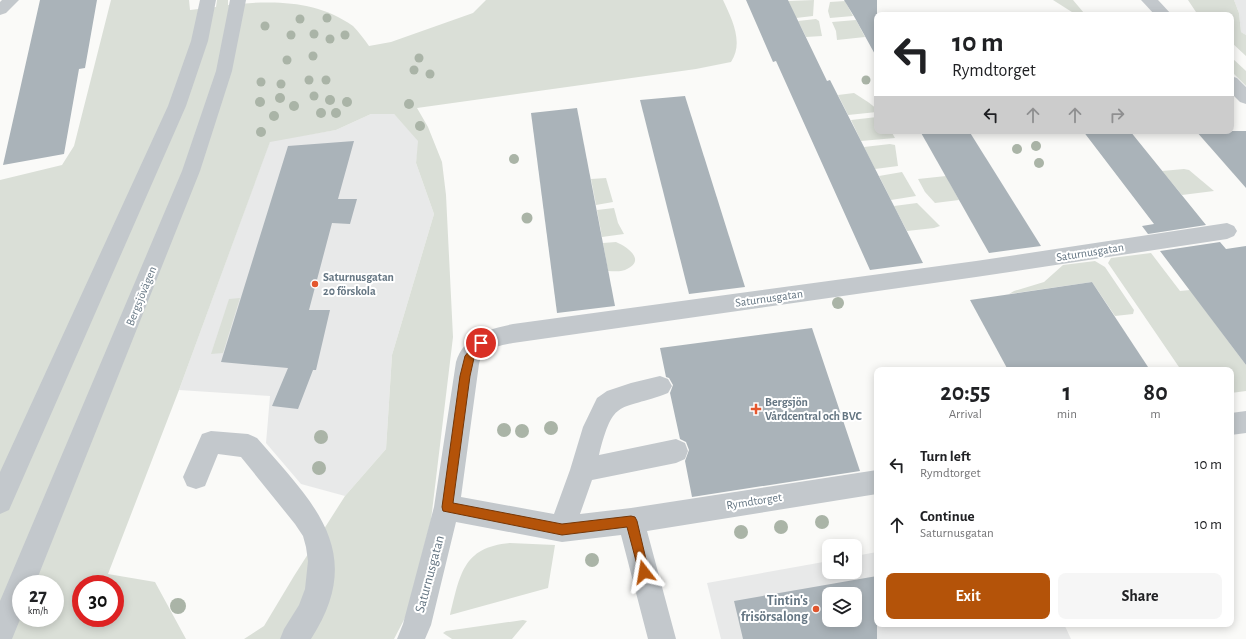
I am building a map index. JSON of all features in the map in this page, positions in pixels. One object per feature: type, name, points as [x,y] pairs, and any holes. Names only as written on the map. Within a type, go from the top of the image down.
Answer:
[{"type":"street","points":[[0,10],[11,0]]},
{"type":"street","points":[[0,500],[177,106],[198,47],[208,0]]},
{"type":"street","name":"Bergsjövägen","points":[[25,575],[191,171],[224,71],[238,0]]},
{"type":"street","points":[[1149,0],[1161,12]]},
{"type":"street","points":[[1234,85],[1246,98]]},
{"type":"street","name":"Saturnusgatan","points":[[411,639],[447,507],[469,356],[481,343],[498,337],[543,329],[976,269],[1227,231]]},
{"type":"street","points":[[447,507],[562,529],[595,427],[605,405],[622,396],[660,386]]},
{"type":"street","points":[[1234,424],[1246,422]]},
{"type":"street","points":[[196,477],[211,442],[248,446],[306,517],[315,533],[319,551],[321,570],[319,593],[311,613],[294,639]]},
{"type":"street","points":[[582,470],[676,451]]},
{"type":"street","name":"Rymdtorget","points":[[562,529],[631,521],[874,482]]},
{"type":"street","points":[[631,521],[662,639]]},
{"type":"street","name":"Bergsjövägen","points":[[0,634],[12,605]]},
{"type":"shaded area","points":[[111,0],[189,0],[190,10],[216,7],[217,0],[228,0],[228,5],[245,3],[294,4],[325,11],[339,17],[353,26],[369,46],[391,42],[473,13],[486,0],[723,0],[733,23],[737,39],[735,55],[731,62],[696,69],[417,108],[428,127],[442,162],[446,195],[453,337],[431,520],[406,616],[394,639],[244,639],[264,626],[345,496],[386,449],[392,355],[434,214],[416,163],[418,141],[394,114],[371,114],[336,130],[270,142],[179,390],[108,574],[114,575],[72,575],[72,627],[124,627],[124,577],[155,582],[186,639],[0,639],[0,180],[62,165],[74,146]]},
{"type":"shaded area","points":[[814,0],[813,16],[796,18],[788,1]]},
{"type":"shaded area","points":[[1053,0],[1073,0],[1083,12],[1072,12]]},
{"type":"shaded area","points":[[1188,0],[1234,0],[1239,13],[1241,32],[1246,35],[1246,56],[1234,45],[1234,12],[1196,12]]},
{"type":"shaded area","points":[[1234,0],[1246,0],[1246,35],[1241,32],[1239,13]]},
{"type":"shaded area","points":[[845,1],[853,16],[830,18],[828,11],[830,2]]},
{"type":"shaded area","points":[[816,19],[819,21],[822,36],[806,37],[798,21]]},
{"type":"shaded area","points":[[856,20],[865,37],[837,40],[836,31],[832,22]]},
{"type":"shaded area","points":[[1234,60],[1246,71],[1246,86],[1234,74]]},
{"type":"shaded area","points":[[854,93],[874,107],[874,112],[848,115],[838,95]]},
{"type":"shaded area","name":"Saturnusgatan 20 förskola","points":[[371,114],[394,114],[419,141],[416,163],[434,214],[392,355],[386,449],[345,496],[301,484],[266,443],[270,396],[179,390],[270,141],[336,130]]},
{"type":"shaded area","points":[[874,117],[874,134],[893,134],[895,138],[861,141],[851,120]]},
{"type":"shaded area","points":[[890,144],[895,145],[898,166],[875,169],[864,147]]},
{"type":"shaded area","points":[[1189,170],[1214,191],[1182,195],[1162,171]]},
{"type":"shaded area","points":[[902,172],[916,196],[891,200],[879,176]]},
{"type":"shaded area","points":[[946,176],[959,200],[935,203],[925,192],[918,179]]},
{"type":"shaded area","points":[[606,178],[613,202],[596,205],[591,179]]},
{"type":"shaded area","points":[[917,203],[940,226],[907,231],[894,206]]},
{"type":"shaded area","points":[[614,208],[618,223],[624,234],[602,237],[597,210]]},
{"type":"shaded area","points":[[616,242],[626,247],[633,254],[635,263],[625,270],[608,271],[603,243]]},
{"type":"shaded area","points":[[1151,253],[1180,291],[1190,290],[1246,365],[1246,391],[1234,393],[1234,367],[1179,367],[1108,263],[1111,258]]},
{"type":"shaded area","points":[[1095,261],[1105,267],[1134,310],[1133,314],[1115,316],[1092,282],[1009,294],[1014,291],[1044,282],[1063,265]]},
{"type":"shaded area","points":[[240,298],[223,353],[211,354],[229,299]]},
{"type":"shaded area","points":[[510,543],[555,545],[548,588],[450,615],[461,576],[473,557],[482,550]]},
{"type":"shaded area","points":[[874,553],[874,627],[1065,627],[1071,639],[721,639],[707,583],[822,562],[822,579],[862,579],[862,555]]},
{"type":"shaded area","points":[[523,620],[527,621],[512,639],[452,639],[443,633],[446,631]]},
{"type":"building","points":[[40,0],[97,0],[85,68],[79,69],[64,154],[3,165]]},
{"type":"building","points":[[746,0],[788,0],[827,81],[830,80],[923,263],[870,270],[776,61],[773,62]]},
{"type":"building","points":[[844,0],[877,0],[877,12],[874,12],[874,53]]},
{"type":"building","points":[[685,96],[745,287],[689,294],[640,100]]},
{"type":"building","points":[[577,108],[615,306],[557,313],[531,113]]},
{"type":"building","points":[[1234,131],[1246,131],[1246,188],[1199,134],[1234,134]]},
{"type":"building","points":[[922,134],[971,134],[1041,246],[989,253]]},
{"type":"building","points":[[1085,134],[1132,134],[1206,225],[1148,234],[1142,226],[1154,224]]},
{"type":"building","points":[[354,141],[338,199],[357,199],[350,224],[332,223],[309,310],[330,310],[316,370],[313,370],[298,409],[272,406],[288,368],[221,362],[288,146]]},
{"type":"building","points":[[1220,242],[1226,249],[1246,246],[1246,365],[1160,251]]},
{"type":"building","points":[[1092,282],[1148,367],[1006,367],[970,300]]},
{"type":"building","name":"Bergsjön Vårdcentral och BVC","points":[[812,328],[860,471],[692,497],[685,461],[689,450],[686,442],[680,439],[670,393],[673,385],[669,378],[666,377],[660,348]]},
{"type":"building","points":[[874,577],[874,627],[877,627],[877,639],[743,639],[734,601]]},
{"type":"place","name":"Saturnusgatan 20 förskola","points":[[315,284]]},
{"type":"place","name":"Bergsjön Vårdcentral och BVC","points":[[756,409]]},
{"type":"place","name":"Tintin's frisörsalong","points":[[816,609]]},
{"type":"route","points":[[481,343],[469,356],[447,507],[562,529],[631,521],[644,572]]}]
